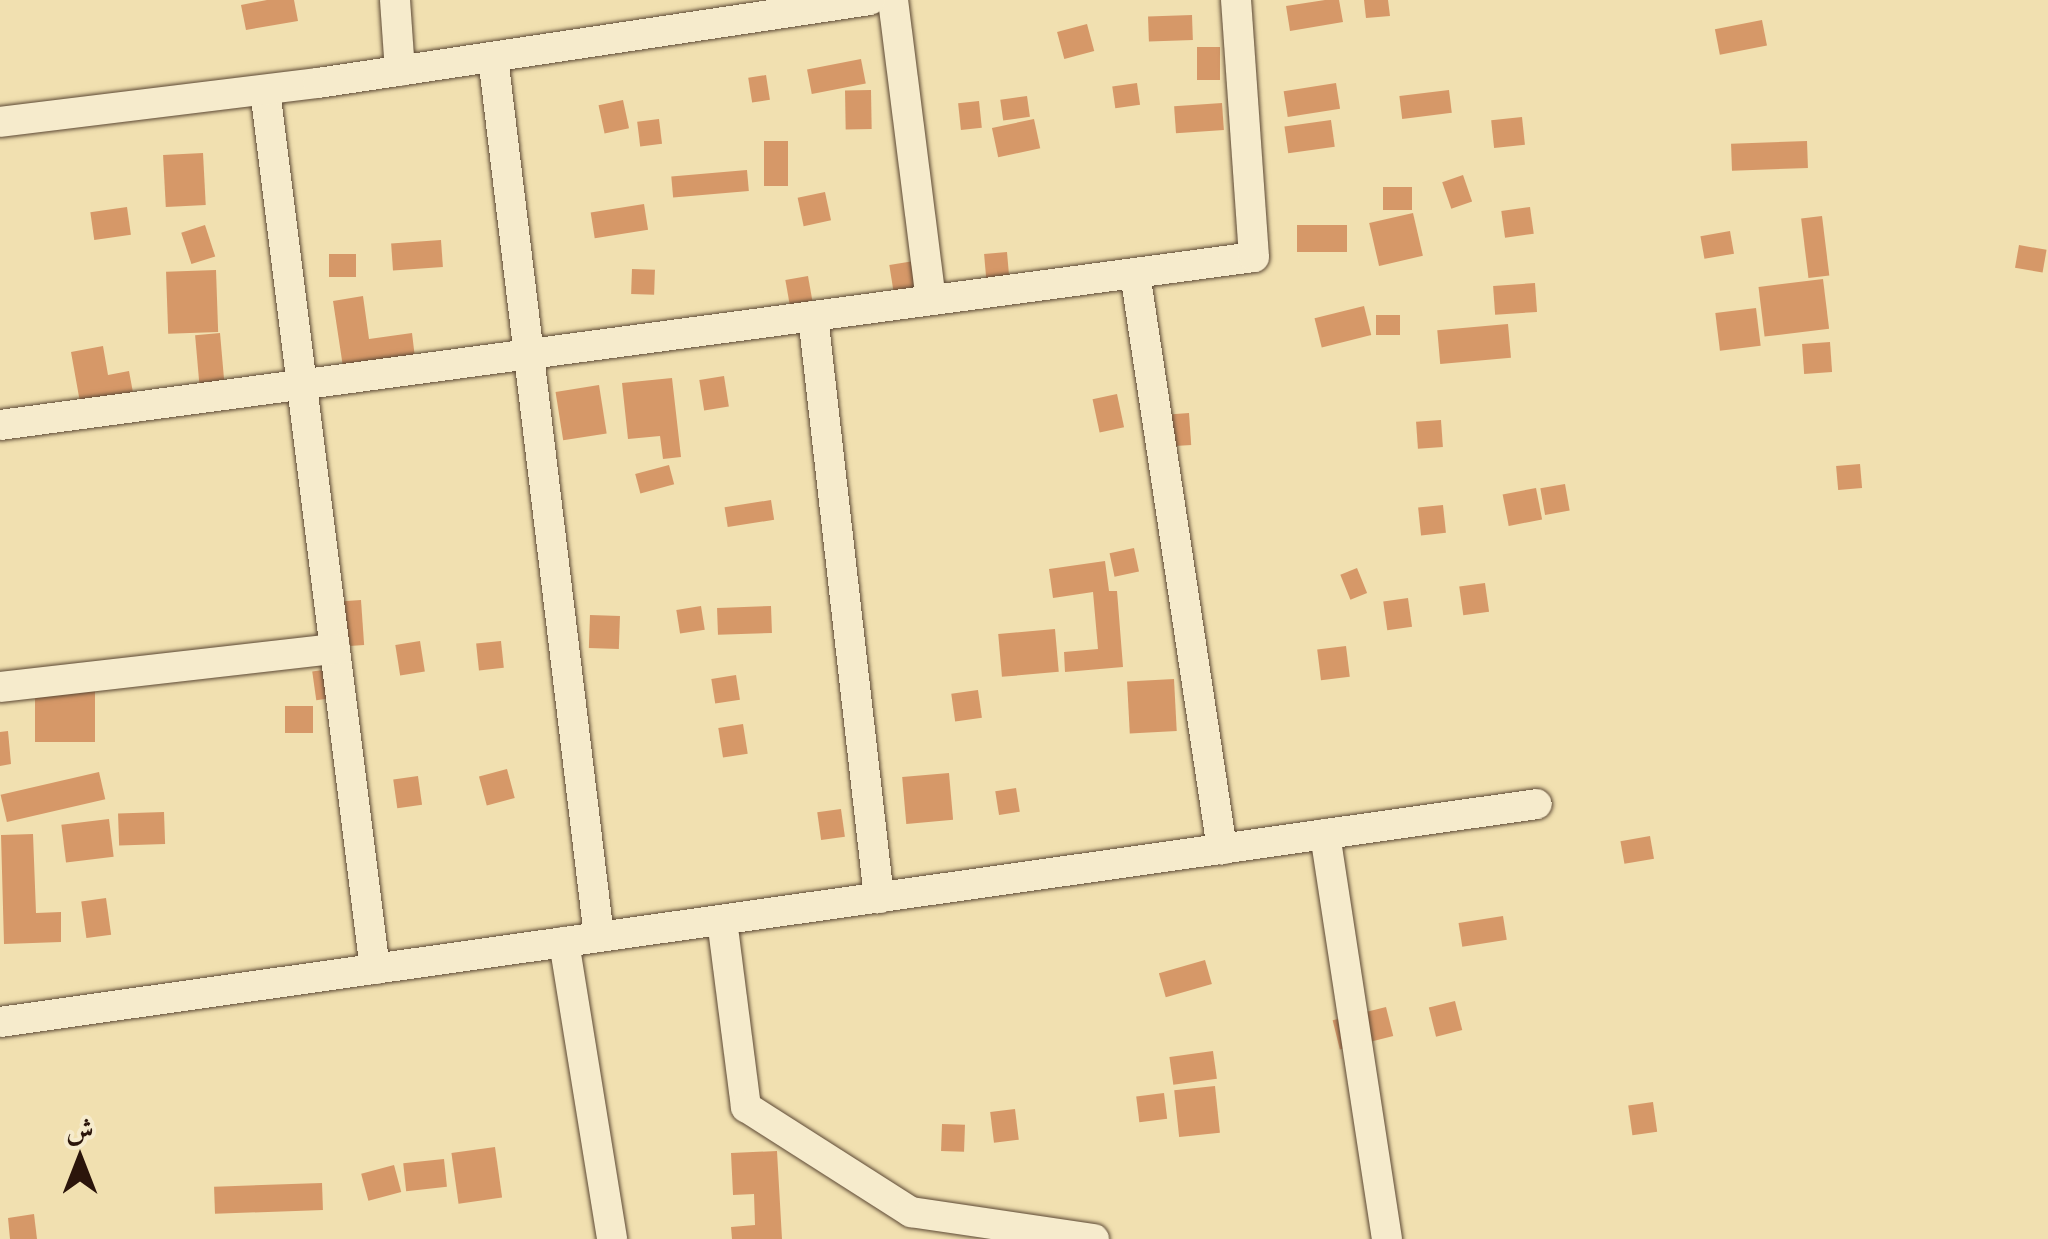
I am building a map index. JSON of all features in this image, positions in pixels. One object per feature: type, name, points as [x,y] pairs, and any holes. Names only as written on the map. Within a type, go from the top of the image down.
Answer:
[{"type":"street","points":[[395,0],[400,71]]},
{"type":"street","points":[[0,122],[493,57],[738,10],[870,0]]},
{"type":"street","points":[[893,0],[930,300]]},
{"type":"street","points":[[0,425],[1254,257],[1236,0]]},
{"type":"street","points":[[493,57],[599,937]]},
{"type":"street","points":[[264,90],[375,969]]},
{"type":"street","points":[[1134,273],[1222,849]]},
{"type":"street","points":[[812,316],[880,898]]},
{"type":"street","points":[[0,688],[335,649]]},
{"type":"street","points":[[0,1022],[1537,804]]},
{"type":"street","points":[[1325,834],[1387,1239]]},
{"type":"street","points":[[722,920],[746,1107],[911,1212],[1094,1239]]},
{"type":"street","points":[[564,942],[612,1239]]},
{"type":"building","points":[[294,0],[298,21],[246,30],[241,5]]},
{"type":"building","points":[[1339,0],[1343,22],[1290,31],[1286,6]]},
{"type":"building","points":[[1364,0],[1388,0],[1390,16],[1366,18]]},
{"type":"building","points":[[1192,15],[1193,40],[1149,42],[1148,17]]},
{"type":"building","points":[[1762,20],[1767,46],[1720,55],[1715,29]]},
{"type":"building","points":[[1087,24],[1094,51],[1064,59],[1057,32]]},
{"type":"building","points":[[1197,47],[1220,47],[1220,80],[1197,80]]},
{"type":"building","points":[[861,59],[866,84],[812,94],[807,69]]},
{"type":"building","points":[[766,75],[770,100],[752,103],[748,78]]},
{"type":"building","points":[[1137,83],[1140,105],[1115,108],[1112,86]]},
{"type":"building","points":[[1336,83],[1340,109],[1288,117],[1284,91]]},
{"type":"building","points":[[845,90],[871,90],[872,129],[846,129]]},
{"type":"building","points":[[1449,90],[1452,113],[1402,119],[1399,96]]},
{"type":"building","points":[[1027,96],[1030,117],[1003,121],[1000,100]]},
{"type":"building","points":[[623,100],[629,128],[605,134],[599,105]]},
{"type":"building","points":[[979,101],[982,128],[961,130],[958,103]]},
{"type":"building","points":[[1222,103],[1224,130],[1176,133],[1174,106]]},
{"type":"building","points":[[1522,117],[1525,145],[1494,148],[1491,120]]},
{"type":"building","points":[[659,119],[662,144],[640,146],[637,122]]},
{"type":"building","points":[[1034,119],[1040,148],[998,157],[992,128]]},
{"type":"building","points":[[1331,120],[1335,147],[1288,153],[1284,127]]},
{"type":"building","points":[[764,141],[788,141],[788,186],[764,186]]},
{"type":"building","points":[[1807,141],[1808,168],[1732,171],[1731,144]]},
{"type":"building","points":[[203,153],[206,205],[166,207],[163,155]]},
{"type":"building","points":[[747,170],[749,191],[673,198],[671,177]]},
{"type":"building","points":[[1463,175],[1472,201],[1451,209],[1442,182]]},
{"type":"building","points":[[1383,187],[1412,187],[1412,210],[1383,210]]},
{"type":"building","points":[[825,192],[831,220],[804,226],[798,198]]},
{"type":"building","points":[[644,204],[648,230],[595,238],[591,212]]},
{"type":"building","points":[[127,207],[131,235],[94,240],[90,212]]},
{"type":"building","points":[[1530,207],[1534,234],[1505,238],[1501,211]]},
{"type":"building","points":[[1413,213],[1423,256],[1379,266],[1369,223]]},
{"type":"building","points":[[1822,216],[1829,276],[1808,278],[1801,219]]},
{"type":"building","points":[[205,225],[215,256],[191,264],[181,233]]},
{"type":"building","points":[[1297,225],[1347,225],[1347,252],[1297,252]]},
{"type":"building","points":[[1730,231],[1734,254],[1704,259],[1700,236]]},
{"type":"building","points":[[441,240],[443,267],[393,270],[391,243]]},
{"type":"building","points":[[2019,245],[2047,250],[2043,273],[2015,268]]},
{"type":"building","points":[[1007,252],[1009,276],[986,278],[984,254]]},
{"type":"building","points":[[329,254],[356,254],[356,277],[329,277]]},
{"type":"building","points":[[914,261],[918,287],[893,291],[889,265]]},
{"type":"building","points":[[632,269],[655,270],[654,295],[631,294]]},
{"type":"building","points":[[216,270],[218,332],[168,334],[166,272]]},
{"type":"building","points":[[808,276],[813,304],[790,308],[785,280]]},
{"type":"building","points":[[1823,279],[1829,329],[1765,337],[1758,287]]},
{"type":"building","points":[[1535,283],[1537,312],[1495,315],[1493,286]]},
{"type":"building","points":[[363,296],[369,339],[412,333],[415,358],[343,367],[333,301]]},
{"type":"building","points":[[1364,306],[1371,335],[1322,347],[1315,318]]},
{"type":"building","points":[[1756,308],[1761,346],[1720,351],[1715,313]]},
{"type":"building","points":[[1376,315],[1400,315],[1400,335],[1376,335]]},
{"type":"building","points":[[1508,324],[1511,358],[1440,364],[1437,330]]},
{"type":"building","points":[[220,333],[225,391],[200,393],[195,335]]},
{"type":"building","points":[[1830,342],[1832,372],[1804,374],[1802,344]]},
{"type":"building","points":[[103,346],[108,375],[129,371],[134,398],[81,408],[71,352]]},
{"type":"building","points":[[724,376],[729,407],[704,411],[699,380]]},
{"type":"building","points":[[672,378],[681,457],[663,459],[660,436],[628,439],[622,383]]},
{"type":"building","points":[[599,385],[607,433],[563,440],[556,392]]},
{"type":"building","points":[[1117,394],[1124,427],[1100,432],[1093,399]]},
{"type":"building","points":[[1189,413],[1191,445],[1167,447],[1165,415]]},
{"type":"building","points":[[1441,420],[1443,447],[1418,449],[1416,422]]},
{"type":"building","points":[[1860,464],[1862,488],[1838,490],[1836,466]]},
{"type":"building","points":[[669,465],[674,484],[640,493],[635,474]]},
{"type":"building","points":[[1565,484],[1570,511],[1545,515],[1540,488]]},
{"type":"building","points":[[1536,488],[1542,519],[1509,526],[1503,494]]},
{"type":"building","points":[[771,500],[774,520],[728,527],[725,507]]},
{"type":"building","points":[[1443,505],[1446,533],[1421,535],[1418,508]]},
{"type":"building","points":[[1134,548],[1139,571],[1115,577],[1110,553]]},
{"type":"building","points":[[1105,561],[1109,591],[1117,591],[1123,667],[1065,672],[1064,652],[1098,649],[1093,592],[1053,598],[1049,569]]},
{"type":"building","points":[[1357,568],[1367,593],[1350,600],[1340,575]]},
{"type":"building","points":[[1485,583],[1489,612],[1463,615],[1459,587]]},
{"type":"building","points":[[1408,598],[1412,627],[1387,630],[1383,601]]},
{"type":"building","points":[[361,600],[364,645],[324,648],[321,603]]},
{"type":"building","points":[[701,606],[705,630],[680,634],[676,610]]},
{"type":"building","points":[[771,606],[772,633],[718,635],[717,608]]},
{"type":"building","points":[[590,615],[620,616],[619,649],[589,648]]},
{"type":"building","points":[[1055,629],[1059,672],[1002,677],[998,634]]},
{"type":"building","points":[[420,641],[425,672],[400,676],[395,645]]},
{"type":"building","points":[[501,641],[504,668],[479,670],[476,644]]},
{"type":"building","points":[[1346,646],[1350,677],[1321,680],[1317,650]]},
{"type":"building","points":[[337,668],[341,697],[316,700],[312,671]]},
{"type":"building","points":[[736,675],[740,700],[715,704],[711,679]]},
{"type":"building","points":[[1174,679],[1177,731],[1130,733],[1127,681]]},
{"type":"building","points":[[35,681],[95,681],[95,742],[35,742]]},
{"type":"building","points":[[978,690],[982,718],[955,721],[951,694]]},
{"type":"building","points":[[285,706],[313,706],[313,733],[285,733]]},
{"type":"building","points":[[743,724],[748,754],[723,758],[718,728]]},
{"type":"building","points":[[8,731],[11,764],[0,766],[0,732]]},
{"type":"building","points":[[507,769],[515,798],[487,805],[479,777]]},
{"type":"building","points":[[99,772],[105,799],[7,822],[1,795]]},
{"type":"building","points":[[949,773],[953,820],[906,824],[902,777]]},
{"type":"building","points":[[418,776],[422,805],[397,808],[393,779]]},
{"type":"building","points":[[1016,788],[1020,812],[999,815],[995,791]]},
{"type":"building","points":[[841,809],[845,837],[821,840],[817,812]]},
{"type":"building","points":[[164,812],[165,844],[119,846],[118,814]]},
{"type":"building","points":[[109,819],[114,857],[66,863],[61,825]]},
{"type":"building","points":[[33,834],[36,913],[61,912],[61,942],[4,944],[1,835]]},
{"type":"building","points":[[1650,836],[1654,859],[1624,864],[1620,841]]},
{"type":"building","points":[[106,898],[111,935],[86,938],[81,901]]},
{"type":"building","points":[[1503,916],[1507,940],[1462,947],[1459,923]]},
{"type":"building","points":[[1205,960],[1212,984],[1166,997],[1159,973]]},
{"type":"building","points":[[1455,1001],[1462,1030],[1436,1037],[1429,1008]]},
{"type":"building","points":[[1386,1007],[1393,1036],[1340,1049],[1333,1020]]},
{"type":"building","points":[[1213,1051],[1217,1079],[1173,1085],[1169,1057]]},
{"type":"building","points":[[1215,1086],[1220,1133],[1179,1137],[1174,1090]]},
{"type":"building","points":[[1164,1093],[1167,1119],[1139,1122],[1136,1096]]},
{"type":"building","points":[[1653,1102],[1657,1132],[1632,1135],[1628,1105]]},
{"type":"building","points":[[1015,1109],[1019,1140],[994,1143],[990,1112]]},
{"type":"building","points":[[942,1124],[965,1125],[964,1152],[941,1151]]},
{"type":"building","points":[[495,1147],[502,1198],[459,1204],[451,1153]]},
{"type":"building","points":[[777,1151],[782,1239],[732,1239],[731,1227],[755,1225],[754,1194],[733,1195],[731,1153]]},
{"type":"building","points":[[444,1159],[447,1187],[406,1191],[403,1163]]},
{"type":"building","points":[[394,1165],[401,1192],[368,1201],[361,1174]]},
{"type":"building","points":[[322,1183],[323,1210],[215,1214],[214,1187]]},
{"type":"building","points":[[34,1214],[37,1239],[10,1239],[8,1218]]}]
